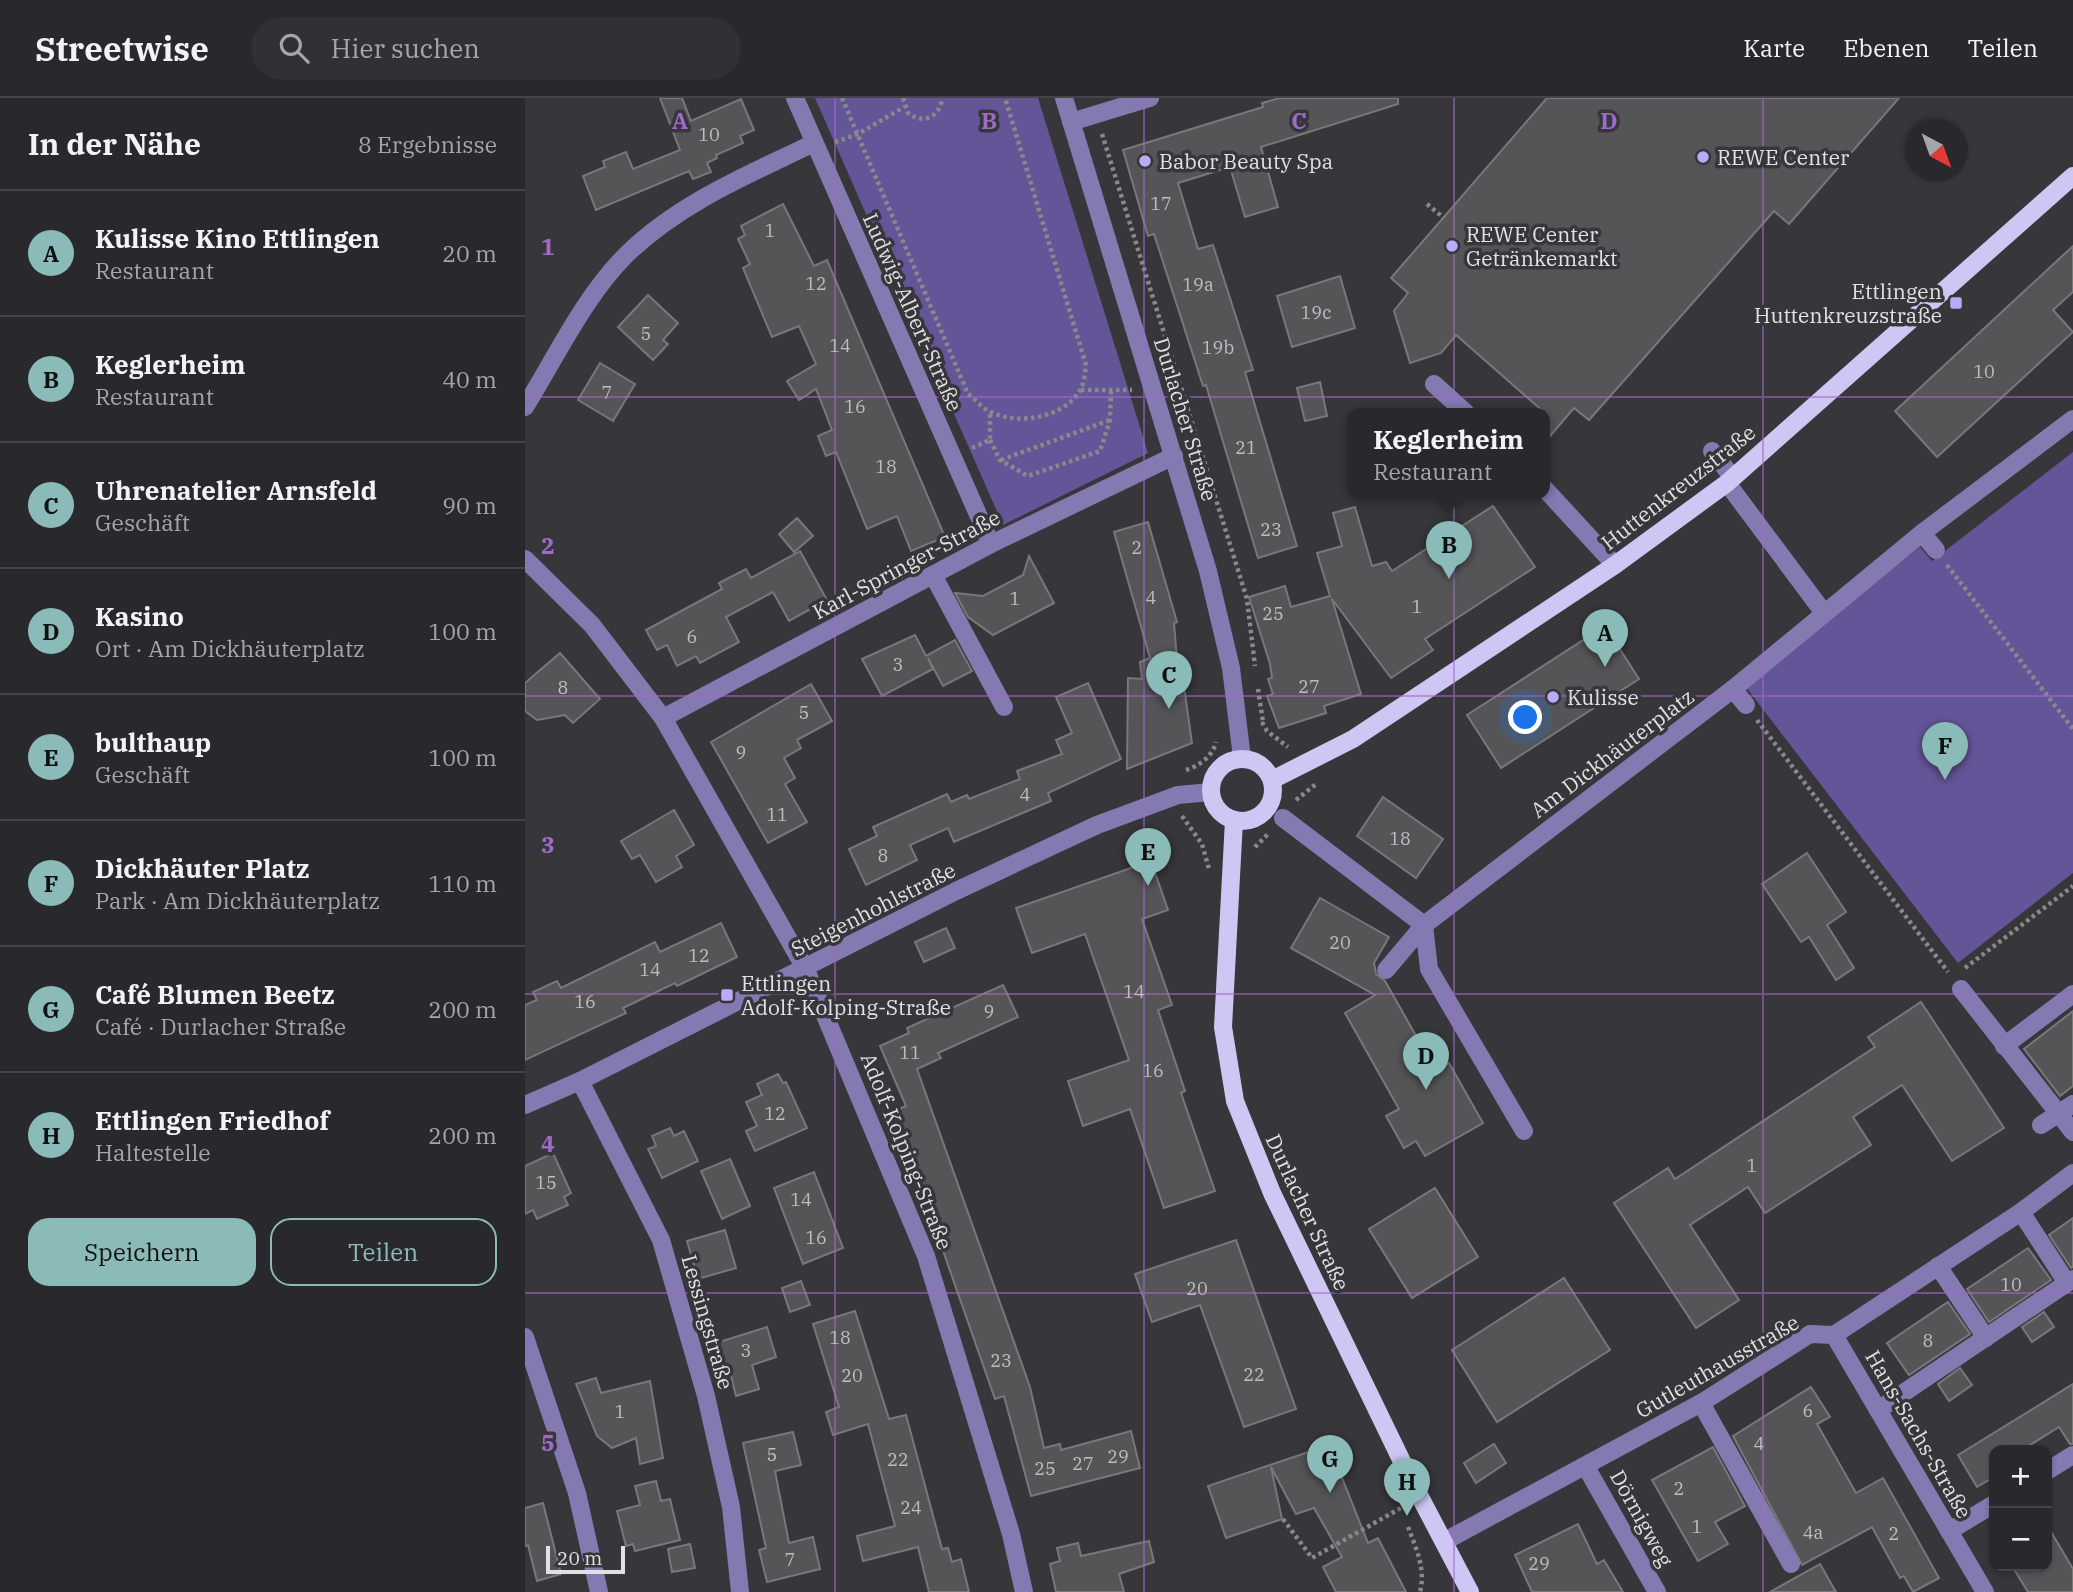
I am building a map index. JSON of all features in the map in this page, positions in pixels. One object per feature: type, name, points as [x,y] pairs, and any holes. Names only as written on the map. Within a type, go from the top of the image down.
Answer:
[{"type":"main road","name":"Huttenkreuzstraße","points":[[1272,780],[1353,739],[1615,565],[1730,481],[2073,176]]},
{"type":"main road","points":[[1242,758],[1260,765],[1272,780],[1271,799],[1261,814],[1252,819],[1234,820],[1218,810],[1211,792],[1216,772],[1232,760],[1242,758]]},
{"type":"main road","name":"Durlacher Straße","points":[[1234,820],[1223,1027],[1235,1101],[1272,1193],[1409,1476],[1470,1592]]},
{"type":"street","name":"Ludwig-Albert-Straße","points":[[795,98],[991,544]]},
{"type":"street","name":"Durlacher Straße","points":[[1064,98],[1208,571],[1231,668],[1242,758]]},
{"type":"street","points":[[1071,122],[1150,98]]},
{"type":"street","points":[[525,407],[600,285],[626,256],[666,221],[696,201],[814,143]]},
{"type":"street","points":[[1434,384],[1460,408]]},
{"type":"street","name":"Am Dickhäuterplatz","points":[[1386,970],[1424,925],[1733,689],[1922,533],[2073,419]]},
{"type":"street","points":[[1712,451],[1730,481],[1824,613]]},
{"type":"street","name":"Karl-Springer-Straße","points":[[663,718],[991,544],[1174,456]]},
{"type":"street","points":[[1550,494],[1615,565]]},
{"type":"street","points":[[1922,533],[1936,550]]},
{"type":"street","name":"Adolf-Kolping-Straße","points":[[525,559],[592,625],[663,718],[806,970],[926,1256],[1011,1534],[1024,1592]]},
{"type":"street","points":[[933,575],[1004,707]]},
{"type":"street","points":[[1733,689],[1746,705]]},
{"type":"street","name":"Steigenhohlstraße","points":[[525,1105],[580,1081],[806,970],[956,891],[1097,825],[1178,794],[1211,792]]},
{"type":"street","points":[[1283,818],[1424,925],[1429,969],[1524,1131]]},
{"type":"street","points":[[1957,983],[2004,1046],[2066,1110],[2073,1132]]},
{"type":"street","points":[[2004,1046],[2073,995]]},
{"type":"street","name":"Lessingstraße","points":[[580,1081],[661,1240],[706,1396],[728,1495],[740,1592]]},
{"type":"street","points":[[2041,1125],[2066,1110]]},
{"type":"street","name":"Gutleuthausstraße","points":[[1445,1541],[1701,1404],[1810,1334],[1834,1335],[2021,1212],[2073,1173]]},
{"type":"street","points":[[1878,1409],[2070,1281],[2021,1212]]},
{"type":"street","points":[[1938,1266],[1986,1338]]},
{"type":"street","name":"Hans-Sachs-Straße","points":[[1834,1335],[1985,1592]]},
{"type":"street","points":[[525,1337],[577,1493],[599,1592]]},
{"type":"street","points":[[1701,1404],[1791,1564]]},
{"type":"street","points":[[2052,1468],[2073,1455]]},
{"type":"street","name":"Dörnigweg","points":[[1586,1467],[1657,1592]]},
{"type":"street","points":[[1949,1531],[1989,1506]]},
{"type":"path","points":[[842,98],[968,394],[990,412],[1020,418],[1042,416],[1066,406],[1081,390],[1086,365],[1005,98]]},
{"type":"path","points":[[903,98],[904,107],[913,117],[926,119],[938,112],[942,98]]},
{"type":"path","points":[[845,139],[904,107]]},
{"type":"path","points":[[1096,114],[1187,414]]},
{"type":"path","points":[[1427,204],[1444,218]]},
{"type":"path","points":[[1081,390],[1134,390]]},
{"type":"path","points":[[990,412],[990,440],[1000,460],[1028,476],[1100,451],[1110,420],[1111,392]]},
{"type":"path","points":[[1000,460],[1110,420]]},
{"type":"path","points":[[952,457],[990,440]]},
{"type":"path","points":[[1936,550],[2073,729]]},
{"type":"path","points":[[1746,705],[1957,983],[2073,886]]},
{"type":"path","points":[[1263,722],[1267,731],[1284,746],[1295,750]]},
{"type":"path","points":[[1175,774],[1197,766],[1209,755],[1216,746],[1216,731]]},
{"type":"path","points":[[1183,819],[1202,844],[1203,857]]},
{"type":"path","points":[[1283,1519],[1312,1558],[1402,1510],[1389,1486],[1409,1476]]},
{"type":"path","points":[[1406,1521],[1420,1557],[1423,1581],[1420,1592]]},
{"type":"shaded area","points":[[815,98],[1038,98],[1148,453],[1003,525]]},
{"type":"shaded area","points":[[2073,452],[2073,873],[1958,963],[1745,686],[1920,547],[1932,561]]},
{"type":"building","points":[[660,98],[682,98],[691,121],[741,99],[754,130],[740,136],[743,143],[716,155],[717,158],[707,163],[711,172],[693,179],[689,171],[596,210],[583,176],[605,167],[603,161],[626,152],[633,169],[680,150]]},
{"type":"building","points":[[1280,98],[1398,98],[1398,104],[1261,147],[1278,207],[1245,217],[1230,167],[1178,183],[1198,249],[1213,245],[1253,370],[1245,372],[1297,546],[1258,558],[1206,385],[1203,386],[1154,234],[1148,236],[1123,150],[1263,107],[1262,103]]},
{"type":"building","points":[[1547,98],[1899,98],[1789,224],[1774,211],[1589,420],[1574,408],[1550,436],[1550,408],[1539,408],[1456,335],[1441,353],[1410,363],[1394,311],[1408,293],[1391,278]]},
{"type":"building","points":[[783,204],[814,266],[827,260],[945,537],[911,551],[897,516],[867,529],[836,452],[826,456],[818,436],[832,430],[816,389],[799,400],[787,381],[816,364],[799,326],[772,337],[743,268],[750,264],[738,239],[745,235],[741,226]]},
{"type":"building","points":[[2073,246],[2073,292],[2053,310],[2073,332],[1937,457],[1895,411]]},
{"type":"building","points":[[1340,276],[1355,328],[1292,347],[1277,296]]},
{"type":"building","points":[[648,295],[678,323],[663,340],[668,344],[653,360],[618,327]]},
{"type":"building","points":[[600,363],[635,384],[613,421],[578,400]]},
{"type":"building","points":[[1320,382],[1327,416],[1305,421],[1297,388]]},
{"type":"building","points":[[1493,506],[1535,567],[1425,639],[1433,650],[1391,678],[1332,599],[1361,694],[1324,706],[1326,713],[1279,728],[1267,696],[1273,694],[1268,679],[1272,678],[1270,664],[1249,597],[1285,586],[1291,607],[1330,596],[1317,553],[1342,546],[1333,513],[1355,507],[1372,566],[1386,562],[1392,571]]},
{"type":"building","points":[[797,518],[813,536],[794,552],[779,534]]},
{"type":"building","points":[[1148,522],[1177,622],[1174,623],[1178,672],[1182,672],[1192,743],[1127,769],[1128,678],[1142,679],[1140,662],[1150,658],[1114,532]]},
{"type":"building","points":[[800,551],[827,600],[789,621],[773,592],[726,617],[739,642],[700,663],[696,656],[677,666],[667,645],[657,650],[646,630],[722,589],[719,583],[746,569],[751,578]]},
{"type":"building","points":[[1029,556],[1054,603],[993,635],[968,617],[955,593],[983,596],[1023,575]]},
{"type":"building","name":"Kulisse","points":[[1605,626],[1639,679],[1501,768],[1467,715]]},
{"type":"building","points":[[915,635],[926,656],[955,640],[972,671],[943,686],[928,658],[933,669],[882,696],[862,659]]},
{"type":"building","points":[[560,653],[600,699],[573,723],[565,715],[537,720],[525,711],[525,683]]},
{"type":"building","points":[[1088,683],[1121,759],[1048,793],[1051,801],[954,842],[948,828],[910,845],[917,860],[866,885],[849,849],[877,836],[873,827],[947,794],[951,802],[967,795],[969,799],[1020,779],[1017,771],[1062,754],[1056,740],[1072,733],[1056,697]]},
{"type":"building","points":[[811,684],[832,721],[797,740],[801,748],[784,758],[795,778],[785,784],[807,822],[768,843],[711,742]]},
{"type":"building","points":[[1383,797],[1443,839],[1416,878],[1357,836]]},
{"type":"building","points":[[674,810],[694,845],[676,856],[682,867],[656,882],[640,855],[632,859],[621,841]]},
{"type":"building","points":[[1807,853],[1846,912],[1827,925],[1854,968],[1836,980],[1809,937],[1801,942],[1762,884]]},
{"type":"building","points":[[1151,861],[1168,910],[1142,919],[1172,1005],[1158,1010],[1185,1091],[1181,1093],[1215,1191],[1164,1208],[1130,1109],[1083,1126],[1068,1081],[1129,1060],[1085,934],[1032,953],[1016,908]]},
{"type":"building","points":[[1320,898],[1389,937],[1374,963],[1376,974],[1385,981],[1436,1071],[1449,1063],[1483,1123],[1425,1156],[1416,1141],[1404,1148],[1386,1116],[1399,1109],[1345,1013],[1375,995],[1291,948]]},
{"type":"building","points":[[721,923],[737,957],[623,1008],[626,1013],[525,1060],[525,1005],[537,1000],[533,992],[557,981],[561,988],[655,942],[660,952]]},
{"type":"building","points":[[946,928],[955,948],[924,962],[915,942]]},
{"type":"building","points":[[1003,985],[1018,1017],[938,1053],[941,1058],[917,1069],[1030,1387],[1044,1448],[1060,1444],[1061,1450],[1131,1431],[1140,1468],[1031,1496],[1004,1396],[995,1399],[894,1111],[906,1106],[880,1046],[909,1033],[907,1028]]},
{"type":"building","points":[[1921,1002],[2004,1128],[1952,1161],[1902,1085],[1853,1117],[1871,1145],[1765,1213],[1748,1187],[1690,1225],[1739,1300],[1696,1328],[1614,1203],[1668,1168],[1675,1179],[1875,1047],[1868,1037]]},
{"type":"building","points":[[2073,1011],[2073,1086],[2060,1096],[2024,1049]]},
{"type":"building","points":[[778,1074],[783,1083],[786,1082],[807,1128],[755,1151],[746,1131],[757,1126],[746,1102],[762,1095],[757,1084]]},
{"type":"building","points":[[670,1128],[674,1136],[684,1131],[698,1161],[662,1178],[648,1149],[656,1146],[652,1136]]},
{"type":"building","points":[[553,1153],[571,1193],[564,1197],[568,1205],[537,1219],[533,1210],[525,1214],[525,1166]]},
{"type":"building","points":[[730,1159],[750,1206],[722,1219],[701,1171]]},
{"type":"building","points":[[814,1172],[843,1248],[803,1264],[774,1188]]},
{"type":"building","points":[[1435,1188],[1478,1257],[1412,1298],[1369,1229]]},
{"type":"building","points":[[2073,1218],[2073,1267],[2071,1268],[2049,1235]]},
{"type":"building","points":[[725,1230],[736,1268],[698,1279],[687,1241]]},
{"type":"building","points":[[1236,1240],[1296,1409],[1244,1427],[1200,1305],[1152,1322],[1135,1274]]},
{"type":"building","points":[[2028,1248],[2051,1280],[1989,1322],[1967,1289]]},
{"type":"building","points":[[1564,1278],[1610,1350],[1497,1422],[1452,1350]]},
{"type":"building","points":[[801,1281],[810,1305],[790,1312],[782,1288]]},
{"type":"building","points":[[1948,1302],[1970,1334],[1909,1375],[1887,1343]]},
{"type":"building","points":[[855,1311],[889,1419],[906,1415],[942,1549],[948,1548],[952,1562],[961,1559],[969,1592],[929,1592],[918,1547],[863,1561],[857,1536],[895,1526],[868,1424],[833,1435],[826,1412],[839,1407],[813,1324]]},
{"type":"building","points":[[2044,1312],[2054,1327],[2032,1342],[2022,1327]]},
{"type":"building","points":[[767,1327],[776,1357],[752,1365],[759,1389],[736,1396],[730,1372],[725,1373],[716,1343]]},
{"type":"building","points":[[1960,1368],[1972,1385],[1949,1401],[1938,1384]]},
{"type":"building","points":[[596,1378],[601,1393],[650,1381],[663,1458],[640,1464],[636,1438],[612,1448],[597,1436],[576,1384]]},
{"type":"building","points":[[2073,1384],[2073,1444],[2070,1444],[2059,1427],[2030,1445],[1989,1445],[1989,1480],[1977,1487],[1958,1455]]},
{"type":"building","points":[[1811,1387],[1830,1417],[1817,1424],[1856,1493],[1883,1478],[1939,1578],[1913,1592],[1904,1576],[1900,1578],[1872,1527],[1802,1565],[1733,1436]]},
{"type":"building","points":[[793,1432],[801,1465],[775,1471],[789,1543],[813,1537],[820,1569],[767,1582],[759,1550],[766,1548],[743,1443]]},
{"type":"building","points":[[1494,1444],[1506,1463],[1476,1483],[1464,1463]]},
{"type":"building","points":[[1329,1445],[1368,1543],[1378,1538],[1406,1592],[1336,1592],[1323,1567],[1342,1557],[1314,1508],[1296,1514],[1271,1467],[1282,1519],[1226,1538],[1208,1486]]},
{"type":"building","points":[[1713,1447],[1745,1506],[1715,1522],[1728,1544],[1698,1561],[1652,1480]]},
{"type":"building","points":[[656,1481],[661,1501],[670,1499],[680,1540],[635,1551],[633,1544],[626,1546],[617,1511],[640,1505],[635,1486]]},
{"type":"building","points":[[543,1503],[561,1574],[537,1581],[528,1545],[525,1546],[525,1508]]},
{"type":"building","points":[[1578,1524],[1597,1564],[1604,1560],[1623,1592],[1532,1592],[1515,1555]]},
{"type":"building","points":[[2052,1533],[2073,1569],[2073,1592],[2028,1592],[2015,1571],[2052,1571]]},
{"type":"building","points":[[1149,1541],[1154,1562],[1119,1574],[1124,1592],[1056,1592],[1050,1564],[1060,1561],[1057,1548],[1078,1543],[1081,1556]]},
{"type":"building","points":[[690,1544],[695,1568],[672,1572],[668,1549]]},
{"type":"building","points":[[1820,1564],[1836,1592],[1770,1592]]},
{"type":"place","name":"REWE Center","points":[[1703,157]]},
{"type":"place","name":"Babor Beauty Spa","points":[[1145,161]]},
{"type":"place","name":"REWE Center Getränkemarkt","points":[[1452,246]]},
{"type":"place","name":"Ettlingen Huttenkreuzstraße","points":[[1956,303]]},
{"type":"place","name":"Keglerheim","points":[[1449,579]]},
{"type":"place","name":"Kulisse Kino Ettlingen","points":[[1605,667]]},
{"type":"place","name":"Kulisse","points":[[1553,697]]},
{"type":"place","name":"Uhrenatelier Arnsfeld","points":[[1169,709]]},
{"type":"place","name":"Dickhäuter Platz","points":[[1945,780]]},
{"type":"place","name":"bulthaup","points":[[1148,886]]},
{"type":"place","name":"Ettlingen Adolf-Kolping-Straße","points":[[727,995]]},
{"type":"place","name":"Kasino","points":[[1426,1090]]},
{"type":"place","name":"Café Blumen Beetz","points":[[1330,1493]]},
{"type":"place","name":"Ettlingen Friedhof","points":[[1407,1516]]}]
